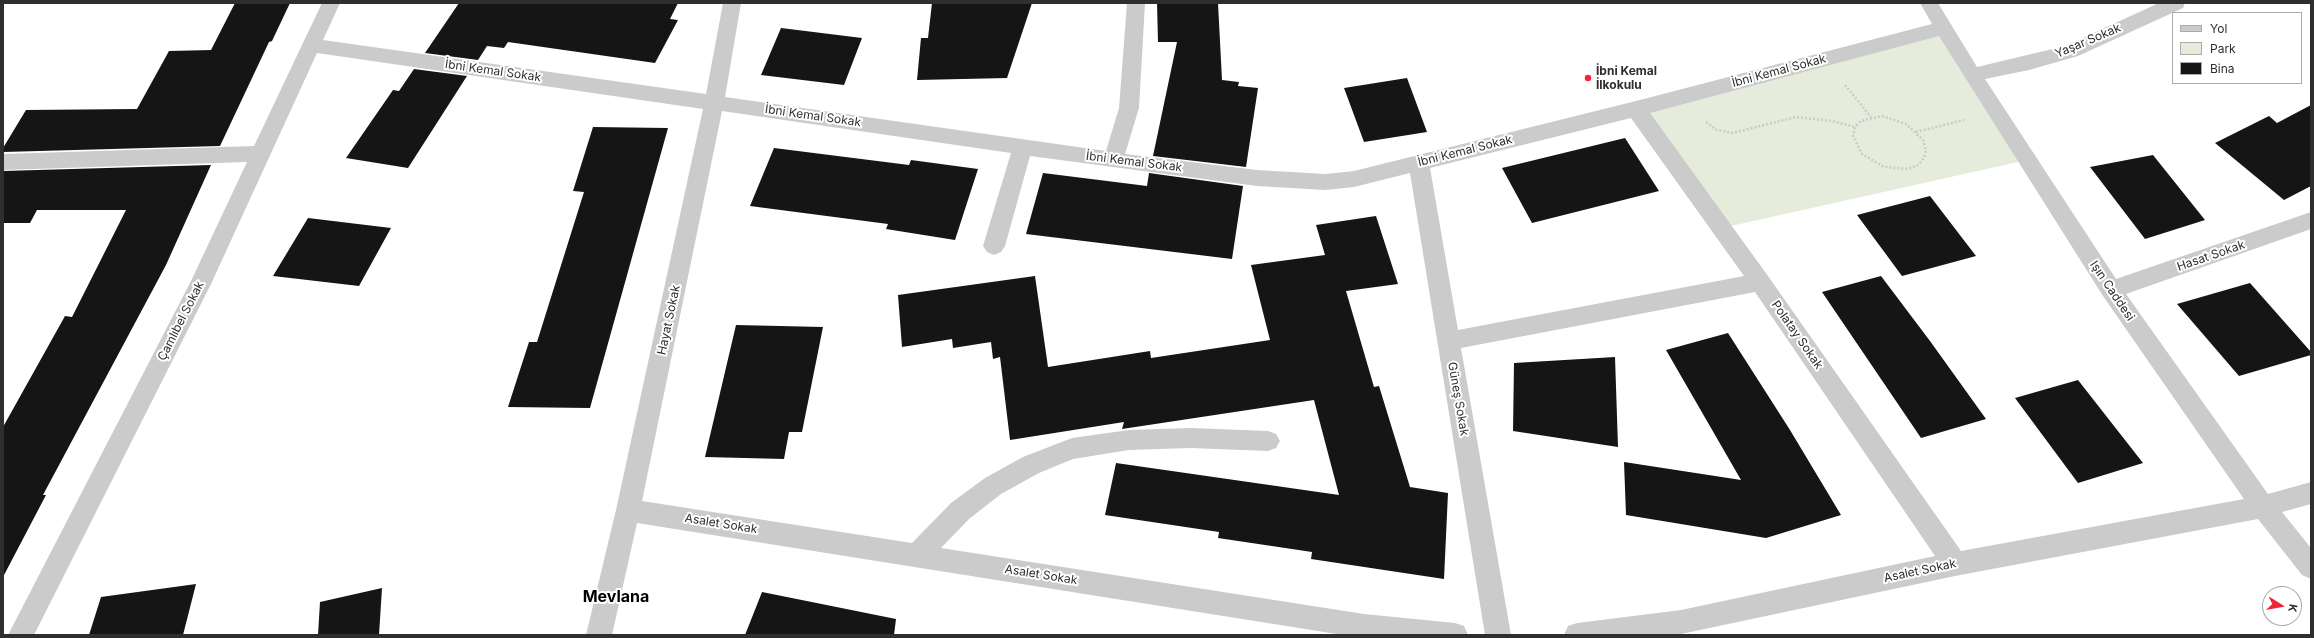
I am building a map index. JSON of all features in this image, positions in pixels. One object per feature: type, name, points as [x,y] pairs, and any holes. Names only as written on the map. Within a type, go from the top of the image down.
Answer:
[{"type":"street","name":"Çamlıbel Sokak","points":[[21,635],[200,284],[262,154],[331,3]]},
{"type":"street","name":"Hayat Sokak","points":[[599,635],[628,510],[714,102],[732,3]]},
{"type":"street","points":[[1113,160],[1129,108],[1136,3]]},
{"type":"street","name":"Işın Caddesi","points":[[1929,3],[1972,75],[2111,290],[2263,507],[2311,567]]},
{"type":"street","name":"Yaşar Sokak","points":[[1972,75],[2029,64],[2071,51],[2176,3]]},
{"type":"street","name":"İbni Kemal Sokak","points":[[312,46],[714,102],[1113,160],[1264,178],[1326,182],[1354,179],[1636,109],[1944,28]]},
{"type":"street","name":"Polatay Sokak","points":[[1636,109],[1760,282],[1955,564]]},
{"type":"street","points":[[994,246],[1022,147]]},
{"type":"street","points":[[3,162],[262,154]]},
{"type":"street","name":"Güneş Sokak","points":[[1419,163],[1498,635]]},
{"type":"street","name":"Hasat Sokak","points":[[2111,290],[2311,220]]},
{"type":"street","points":[[1448,341],[1760,282]]},
{"type":"street","points":[[917,555],[960,511],[993,486],[1031,465],[1072,449],[1129,440],[1190,438],[1268,441]]},
{"type":"street","name":"Asalet Sokak","points":[[1577,635],[1681,622],[1955,564],[2263,507],[2311,493]]},
{"type":"street","name":"Asalet Sokak","points":[[628,510],[1364,626],[1455,635]]},
{"type":"path","points":[[1825,59],[1871,117]]},
{"type":"path","points":[[1686,96],[1709,126],[1725,132],[1741,132],[1782,119],[1796,117],[1832,121],[1856,127]]},
{"type":"path","points":[[1916,132],[1996,112]]},
{"type":"path","points":[[1882,116],[1894,119],[1916,132],[1923,140],[1926,150],[1924,158],[1918,165],[1908,169],[1897,170],[1884,167],[1862,154],[1856,145],[1853,136],[1856,127],[1861,121],[1871,117],[1882,116]]},
{"type":"green space","points":[[1944,28],[2027,160],[1722,228],[1636,109]]},
{"type":"building","points":[[235,3],[290,3],[272,41],[269,42],[220,146],[3,152],[3,148],[26,110],[137,109],[169,51],[211,50]]},
{"type":"building","points":[[459,3],[678,3],[670,19],[678,20],[655,63],[508,42],[504,48],[487,46],[478,60],[425,53]]},
{"type":"building","points":[[932,3],[1032,3],[1007,78],[917,80],[921,38],[928,38]]},
{"type":"building","points":[[1157,3],[1218,3],[1222,80],[1239,82],[1238,86],[1258,88],[1246,167],[1153,156],[1177,42],[1158,42]]},
{"type":"building","points":[[781,28],[862,38],[844,85],[761,75]]},
{"type":"building","points":[[414,69],[467,76],[408,168],[346,158],[393,90],[399,91]]},
{"type":"building","points":[[1407,78],[1427,132],[1364,142],[1344,88]]},
{"type":"building","points":[[2311,105],[2311,186],[2284,200],[2215,143],[2269,116],[2277,123]]},
{"type":"building","points":[[593,127],[668,128],[590,408],[508,407],[529,342],[537,342],[584,192],[573,191]]},
{"type":"building","points":[[1625,138],[1659,191],[1532,223],[1502,168]]},
{"type":"building","points":[[774,148],[909,165],[911,160],[978,169],[955,240],[886,229],[888,224],[750,206]]},
{"type":"building","points":[[2153,155],[2205,220],[2145,239],[2090,167]]},
{"type":"building","points":[[211,165],[166,265],[43,495],[46,495],[3,577],[3,427],[65,316],[72,317],[126,210],[37,210],[30,223],[3,223],[3,171]]},
{"type":"building","points":[[1043,173],[1147,186],[1149,173],[1243,186],[1232,259],[1026,234]]},
{"type":"building","points":[[1930,196],[1976,256],[1902,276],[1857,215]]},
{"type":"building","points":[[1376,216],[1398,284],[1346,291],[1374,387],[1379,386],[1410,487],[1448,493],[1444,579],[1311,559],[1312,552],[1218,538],[1219,532],[1105,515],[1116,463],[1339,495],[1314,400],[1122,429],[1124,422],[1010,440],[1000,357],[993,359],[991,342],[953,348],[952,339],[902,347],[898,295],[1035,276],[1048,367],[1150,351],[1151,358],[1270,340],[1251,265],[1325,255],[1316,225]]},
{"type":"building","points":[[308,218],[391,228],[359,286],[273,276]]},
{"type":"building","points":[[1881,276],[1986,419],[1921,438],[1822,292]]},
{"type":"building","points":[[2250,283],[2311,352],[2311,355],[2239,376],[2177,304]]},
{"type":"building","points":[[736,325],[823,327],[802,432],[789,432],[784,459],[705,457]]},
{"type":"building","points":[[1728,333],[1790,430],[1841,515],[1766,538],[1626,515],[1624,462],[1741,480],[1666,350]]},
{"type":"building","points":[[1615,357],[1618,447],[1513,431],[1514,363]]},
{"type":"building","points":[[2078,380],[2143,463],[2078,483],[2015,398]]},
{"type":"building","points":[[196,584],[183,635],[89,635],[101,597]]},
{"type":"building","points":[[382,588],[379,635],[318,635],[320,602]]},
{"type":"building","points":[[762,592],[896,619],[894,635],[745,635]]},
{"type":"place","name":"İbni Kemal İlkokulu","points":[[1588,78]]},
{"type":"district","name":"Mevlana","points":[[616,597]]}]
